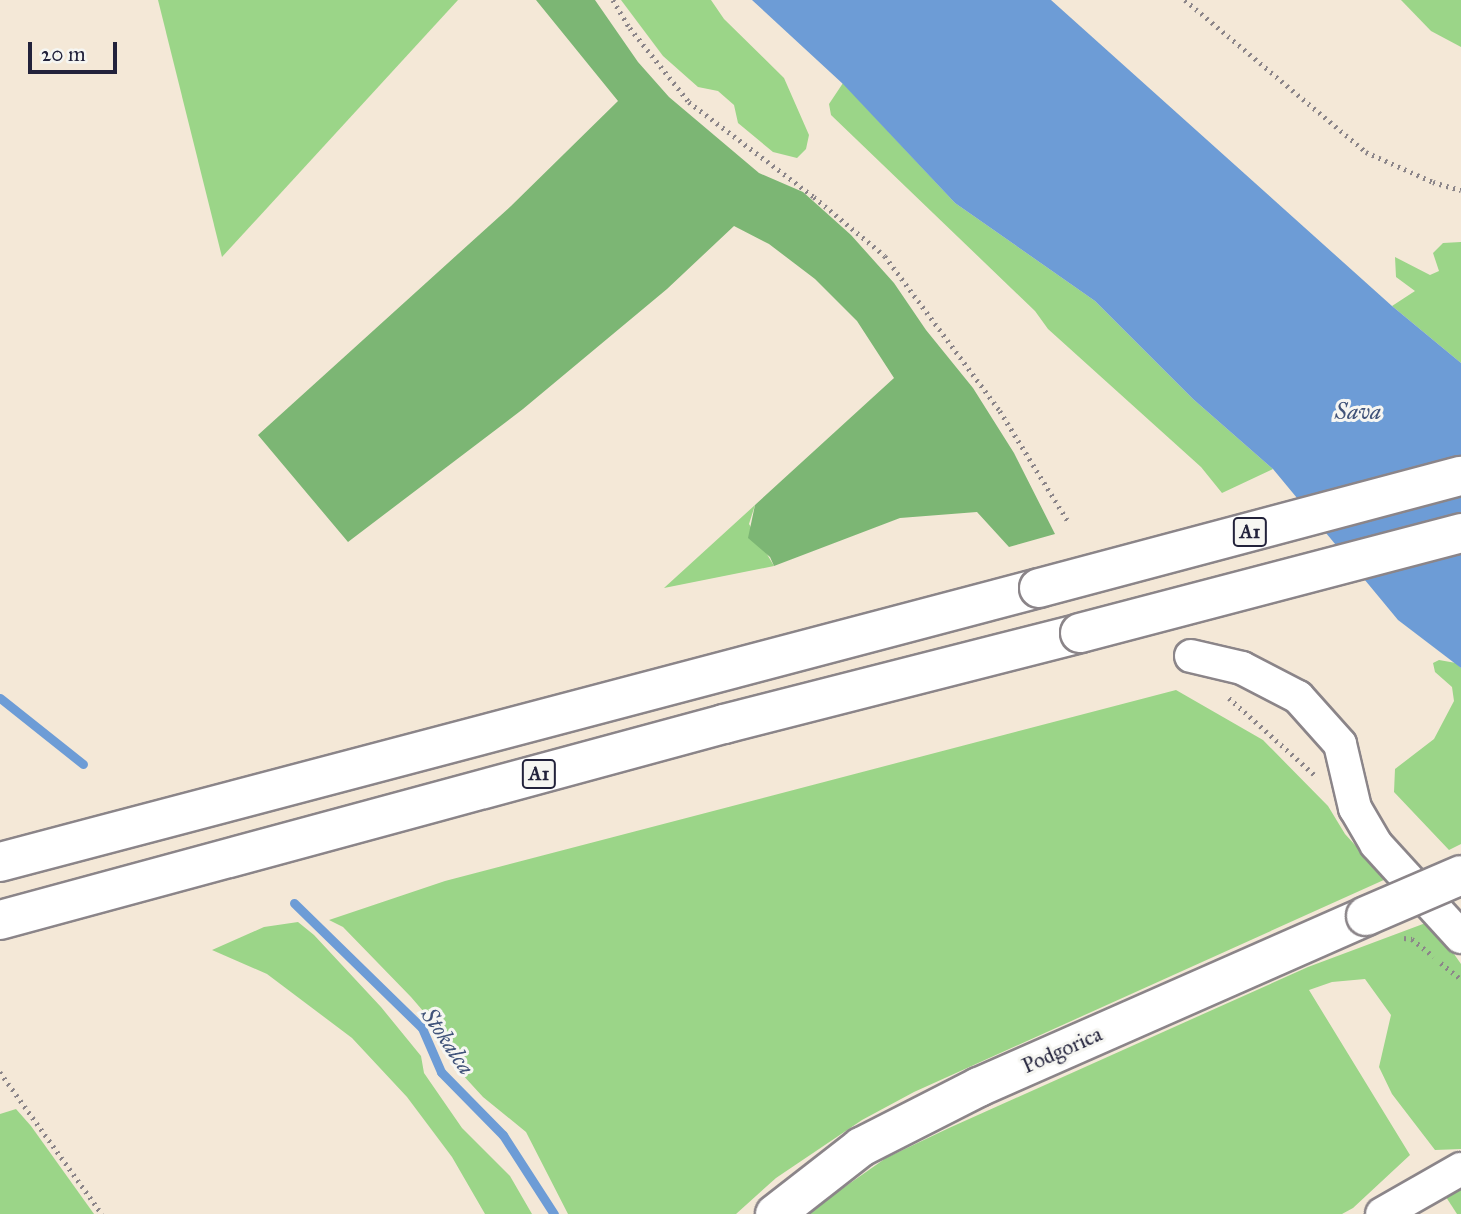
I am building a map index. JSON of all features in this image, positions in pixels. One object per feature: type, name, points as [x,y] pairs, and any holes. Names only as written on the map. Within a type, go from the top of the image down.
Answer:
[{"type":"main road","name":"A1","points":[[0,862],[1461,476]]},
{"type":"main road","name":"A1","points":[[0,920],[724,724],[1080,634],[1461,533]]},
{"type":"main road","name":"Podgorica","points":[[775,1214],[861,1147],[968,1093],[1461,874]]},
{"type":"lane","points":[[1191,656],[1242,668],[1298,697],[1340,744],[1355,808],[1376,844],[1461,937]]},
{"type":"lane","points":[[1382,1214],[1461,1168]]},
{"type":"path","points":[[613,0],[630,28],[689,102],[814,197],[886,257],[1000,411],[1068,521]]},
{"type":"path","points":[[1185,0],[1366,152],[1433,182],[1461,190]]},
{"type":"path","points":[[1226,694],[1297,760],[1355,808]]},
{"type":"path","points":[[1366,916],[1375,934],[1412,939],[1461,979]]},
{"type":"path","points":[[0,1072],[102,1214]]},
{"type":"green space","points":[[158,0],[458,0],[222,257]]},
{"type":"green space","points":[[536,0],[595,0],[638,62],[669,97],[759,173],[803,192],[851,235],[894,283],[926,330],[973,388],[1014,453],[1055,534],[1009,547],[977,512],[900,518],[774,566],[770,557],[748,538],[755,505],[894,378],[857,321],[815,279],[769,244],[734,226],[667,289],[523,409],[348,542],[258,435],[511,206],[618,101]]},
{"type":"green space","points":[[621,0],[711,0],[724,19],[784,78],[809,135],[806,149],[797,158],[773,152],[738,123],[734,105],[718,91],[698,87],[663,56]]},
{"type":"green space","points":[[1401,0],[1461,0],[1461,47],[1431,31]]},
{"type":"green space","points":[[843,83],[955,203],[1095,301],[1193,399],[1273,469],[1222,493],[1201,467],[1048,329],[1035,311],[831,115],[829,104]]},
{"type":"green space","points":[[1461,242],[1461,363],[1392,306],[1415,291],[1396,277],[1395,257],[1430,275],[1439,271],[1433,253],[1443,243]]},
{"type":"green space","points":[[755,505],[749,524],[774,566],[664,588]]},
{"type":"green space","points":[[1439,660],[1456,663],[1461,668],[1461,844],[1449,850],[1394,792],[1395,769],[1434,739],[1454,701],[1452,687],[1435,672],[1433,663]]},
{"type":"green space","points":[[1176,690],[1263,740],[1328,806],[1345,834],[1386,879],[914,1092],[862,1120],[776,1178],[736,1214],[568,1214],[526,1132],[483,1097],[461,1073],[448,1040],[411,997],[343,927],[329,920],[445,881]]},
{"type":"green space","points":[[1431,921],[1461,964],[1461,1149],[1435,1150],[1392,1094],[1379,1067],[1391,1015],[1365,979],[1332,982],[1309,990],[1410,1155],[1353,1208],[1342,1214],[806,1214],[886,1158],[949,1128],[1308,967]]},
{"type":"green space","points":[[298,922],[314,935],[381,1007],[421,1056],[424,1073],[462,1128],[510,1176],[532,1214],[485,1214],[452,1157],[407,1097],[352,1038],[267,974],[212,950],[264,927]]},
{"type":"green space","points":[[16,1109],[94,1214],[0,1214],[0,1114]]},
{"type":"green space","points":[[1461,1182],[1461,1214],[1457,1214],[1446,1197]]},
{"type":"water","name":"Sava","points":[[752,0],[1051,0],[1392,306],[1461,363],[1461,668],[1398,620],[1273,469],[1193,399],[1095,301],[955,203],[843,84]]},
{"type":"waterway","name":"Stokalca","points":[[0,698],[83,764]]},
{"type":"waterway","name":"Stokalca","points":[[294,903],[422,1028],[441,1072],[503,1135],[554,1214]]}]
